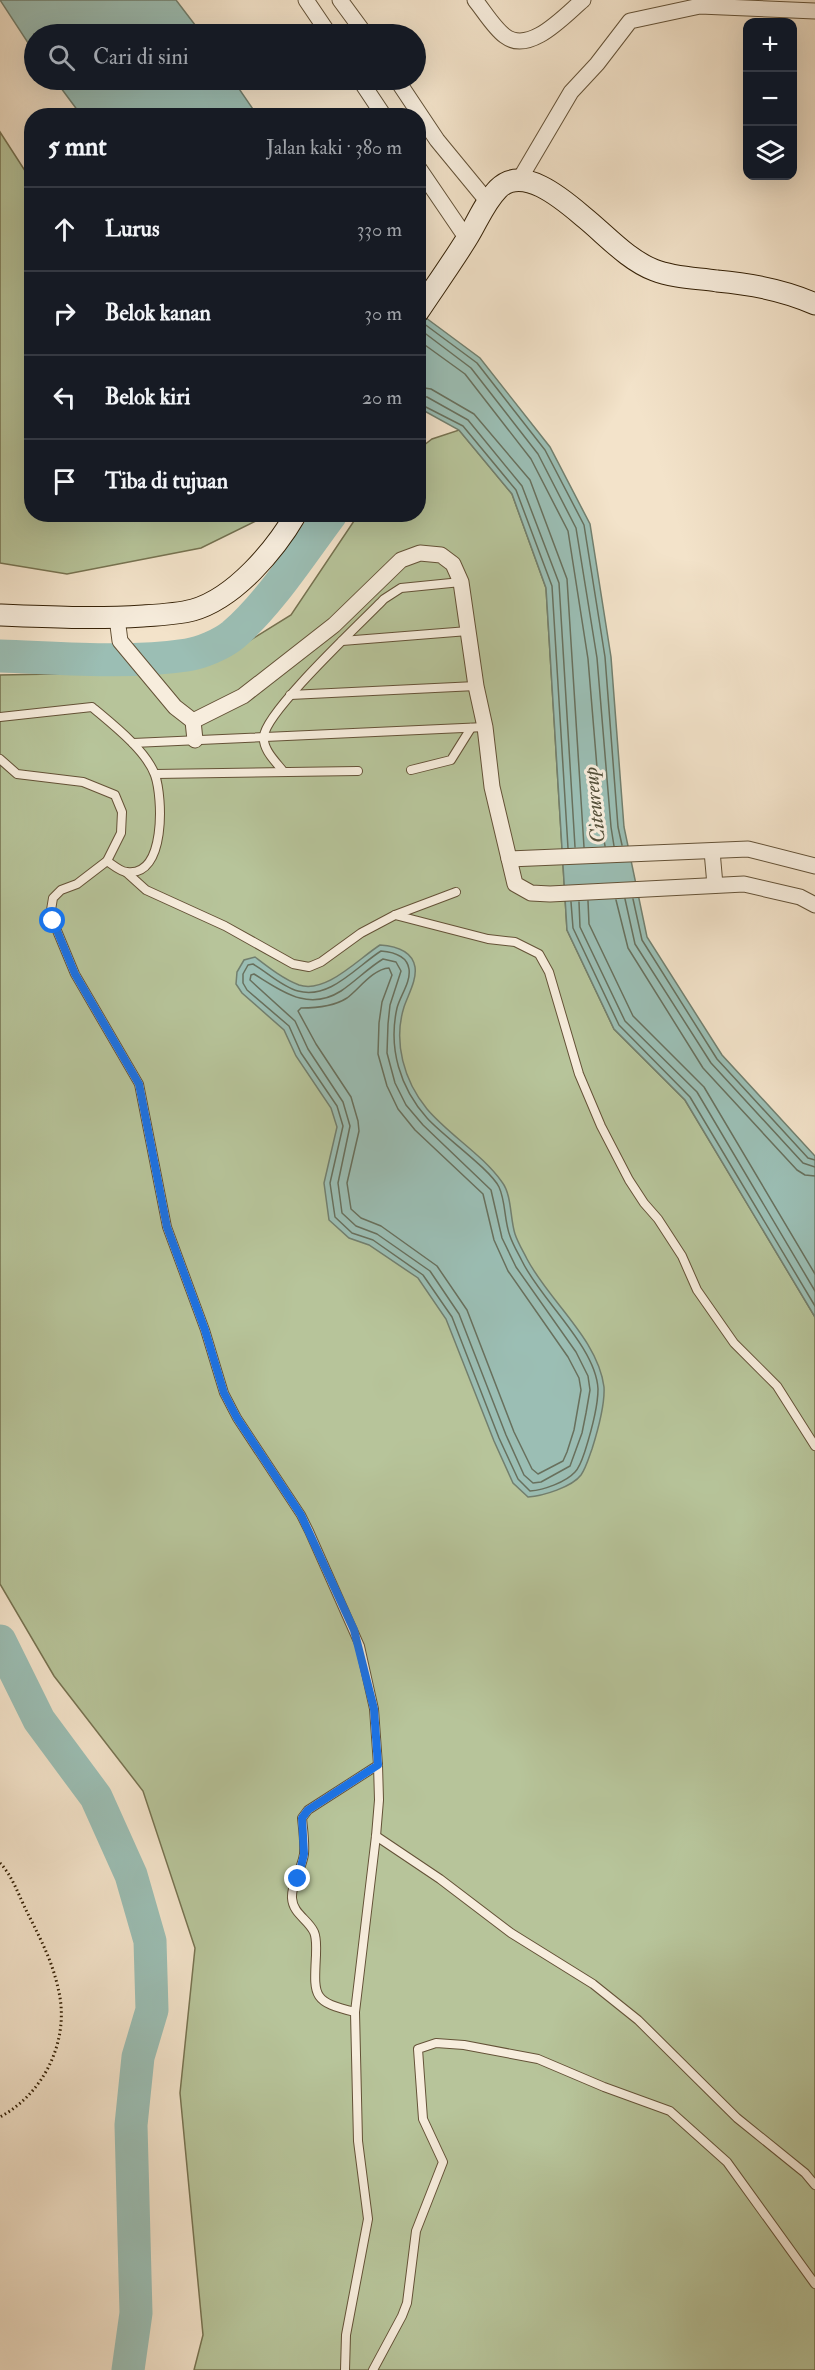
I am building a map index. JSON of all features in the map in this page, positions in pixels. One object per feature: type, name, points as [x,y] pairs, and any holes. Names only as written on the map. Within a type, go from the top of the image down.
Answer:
[{"type":"street","points":[[306,0],[322,24]]},
{"type":"street","points":[[340,0],[358,24]]},
{"type":"street","points":[[475,0],[505,36],[519,41],[535,39],[583,0]]},
{"type":"street","points":[[518,182],[571,92],[597,64],[630,21],[700,6],[815,11]]},
{"type":"street","points":[[367,90],[379,108]]},
{"type":"street","points":[[404,90],[416,108]]},
{"type":"street","points":[[426,124],[488,202]]},
{"type":"street","points":[[426,179],[467,239]]},
{"type":"street","points":[[426,300],[499,187],[508,182],[518,182],[545,187],[637,262],[657,271],[679,276],[762,286],[815,303]]},
{"type":"street","points":[[0,615],[117,618],[194,610],[220,596],[244,579],[273,549],[292,522]]},
{"type":"street","points":[[192,721],[243,696],[334,625],[401,560],[420,553],[441,555],[453,564],[461,582],[476,686],[478,727],[515,884],[531,893],[550,894],[744,884],[801,897],[815,905]]},
{"type":"street","points":[[117,618],[120,641],[175,707],[192,721],[195,740]]},
{"type":"street","points":[[509,859],[747,849],[815,866]]},
{"type":"street","points":[[712,850],[715,885]]},
{"type":"lane","points":[[283,771],[265,745],[263,737],[267,723],[290,695],[384,599],[401,588],[461,582]]},
{"type":"lane","points":[[342,641],[468,631]]},
{"type":"lane","points":[[290,695],[476,686]]},
{"type":"lane","points":[[0,717],[92,707],[133,743],[155,774],[161,823],[150,863],[143,870],[126,872]]},
{"type":"lane","points":[[133,743],[478,727]]},
{"type":"lane","points":[[411,770],[451,760],[478,727]]},
{"type":"lane","points":[[0,759],[17,774],[82,782],[115,795],[122,812],[121,833],[107,861],[77,884],[61,890],[53,898],[51,910],[53,921],[75,974],[139,1084],[167,1227],[205,1330],[224,1393],[237,1418],[301,1515],[354,1630],[374,1709],[379,1800],[354,2013],[358,2141],[368,2219],[346,2335],[345,2370]]},
{"type":"lane","points":[[155,774],[358,771]]},
{"type":"lane","points":[[107,861],[126,872],[146,890],[225,926],[293,964],[309,967],[321,962],[361,933],[395,915],[456,892]]},
{"type":"lane","points":[[395,915],[488,939],[515,942],[539,954],[549,972],[579,1074],[601,1126],[629,1180],[682,1256],[703,1299],[734,1343],[777,1386],[815,1446]]},
{"type":"lane","points":[[354,2013],[328,2005],[318,1996],[315,1988],[315,1933],[295,1911],[292,1899],[304,1854],[302,1818],[308,1810],[378,1765]]},
{"type":"lane","points":[[376,1836],[440,1879],[511,1933],[593,1984],[639,2020],[737,2118],[805,2173],[815,2185]]},
{"type":"lane","points":[[373,2370],[402,2316],[406,2303],[416,2231],[443,2162],[423,2119],[419,2077],[418,2049],[435,2043],[464,2045],[538,2059],[604,2087],[670,2111],[728,2162],[815,2284]]},
{"type":"path","points":[[0,1863],[47,1951],[59,1990],[61,2022],[56,2054],[36,2089],[0,2116]]},
{"type":"green space","points":[[0,132],[24,169],[24,522],[254,522],[201,548],[67,574],[0,563]]},
{"type":"green space","points":[[459,430],[512,494],[546,588],[567,930],[614,1029],[685,1100],[815,1317],[815,2370],[194,2370],[203,2335],[180,2093],[195,1948],[143,1791],[54,1676],[0,1584],[0,675],[162,672],[218,660],[291,615],[353,522],[426,522],[426,444],[432,439]]},
{"type":"water","points":[[0,0],[176,0],[194,24],[24,24],[24,37]]},
{"type":"water","points":[[62,90],[240,90],[252,108],[76,108]]},
{"type":"water","name":"Citeureup","points":[[426,318],[480,358],[550,447],[590,524],[611,657],[624,827],[647,937],[722,1055],[815,1156],[815,1317],[685,1100],[614,1029],[567,930],[546,588],[512,494],[459,430],[426,412]]},
{"type":"water","points":[[380,945],[391,946],[407,953],[415,967],[415,977],[404,1007],[400,1034],[403,1061],[412,1086],[427,1109],[485,1162],[502,1182],[508,1194],[513,1228],[521,1247],[536,1275],[583,1336],[600,1369],[604,1387],[603,1402],[586,1466],[577,1479],[549,1493],[528,1497],[513,1483],[446,1319],[418,1278],[369,1245],[349,1238],[329,1220],[324,1183],[337,1127],[331,1108],[296,1056],[284,1030],[242,993],[236,984],[237,972],[244,960],[255,957],[299,985],[320,985],[341,974]]},
{"type":"waterway","points":[[0,656],[94,660],[141,659],[187,655],[211,648],[233,635],[260,608],[325,522]]},
{"type":"waterway","points":[[0,1641],[39,1720],[96,1797],[131,1875],[150,1941],[152,2010],[138,2057],[131,2125],[136,2313],[128,2370]]},
{"type":"route","points":[[53,921],[75,974],[139,1084],[167,1227],[205,1330],[224,1393],[237,1418],[301,1515],[360,1646],[374,1709],[378,1765],[308,1810],[302,1818],[304,1854],[298,1879]]}]
